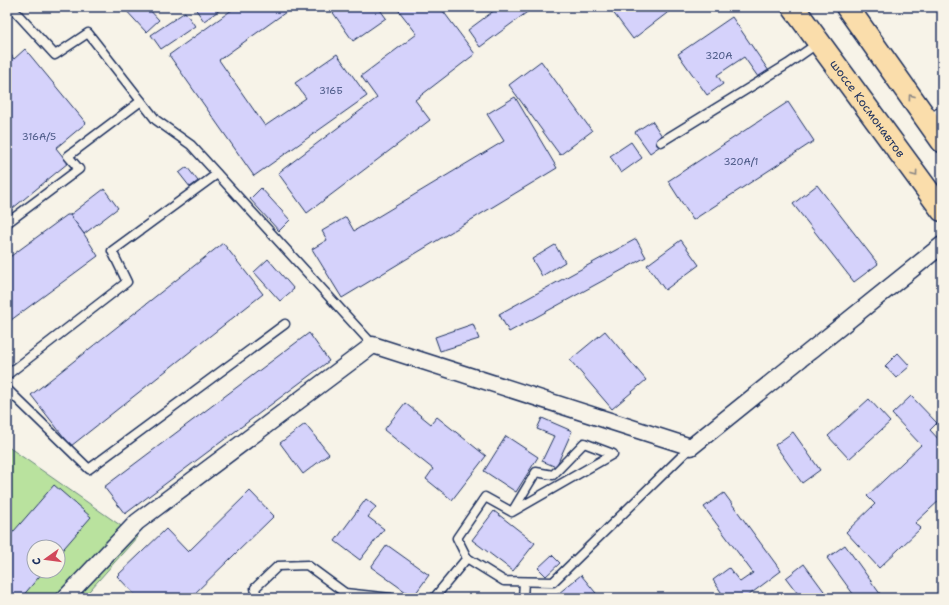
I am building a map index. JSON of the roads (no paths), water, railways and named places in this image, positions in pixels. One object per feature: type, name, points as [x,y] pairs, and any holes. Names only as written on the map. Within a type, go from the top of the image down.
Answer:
[{"type":"main road","name":"шоссе Космонавтов","points":[[792,7],[942,210]]},
{"type":"main road","points":[[846,7],[935,115],[942,141]]},
{"type":"street","points":[[65,598],[137,522],[373,345],[691,447],[942,245]]},
{"type":"lane","points":[[11,7],[55,55],[88,33],[156,120],[191,145],[373,345]]},
{"type":"lane","points":[[661,142],[788,64],[818,43]]},
{"type":"lane","points":[[7,223],[79,169],[68,156],[141,101]]},
{"type":"lane","points":[[7,375],[127,282],[112,251],[217,174]]},
{"type":"lane","points":[[7,389],[89,469],[285,324]]},
{"type":"lane","points":[[584,443],[613,454],[512,512],[536,472],[553,475],[584,443]]},
{"type":"lane","points":[[512,512],[485,497],[457,538],[467,558],[504,581],[553,582],[691,447]]},
{"type":"lane","points":[[434,598],[467,558]]},
{"type":"lane","points":[[257,598],[255,588],[278,566],[307,565],[342,595],[391,598]]},
{"type":"lane","points":[[523,598],[524,582]]}]
